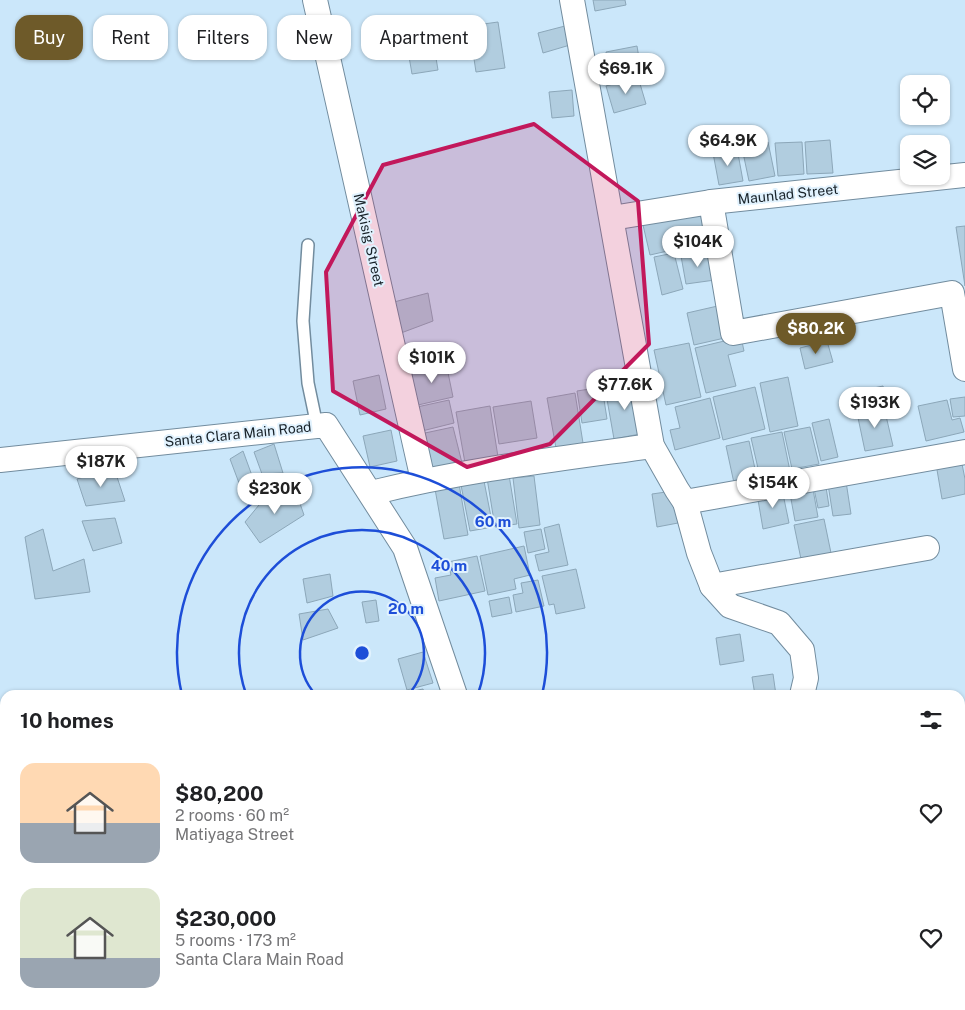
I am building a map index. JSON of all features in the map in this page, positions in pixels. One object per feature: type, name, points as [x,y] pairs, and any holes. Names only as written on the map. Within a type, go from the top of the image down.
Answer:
[{"type":"street","name":"Makisig Street","points":[[315,0],[423,480]]},
{"type":"street","points":[[572,0],[652,446],[686,502],[699,553],[712,586],[730,606],[779,623],[802,650],[806,678],[803,690]]},
{"type":"street","name":"Maunlad Street","points":[[612,218],[711,202],[965,175]]},
{"type":"street","points":[[711,202],[733,333],[952,294],[965,369]]},
{"type":"street","name":"Santa Clara Main Road","points":[[0,460],[326,425],[405,548],[453,690]]},
{"type":"street","points":[[371,493],[423,480],[652,446]]},
{"type":"street","points":[[686,502],[965,452]]},
{"type":"street","points":[[712,586],[927,548]]},
{"type":"lane","points":[[308,245],[303,321],[308,382],[317,426]]},
{"type":"lane","points":[[403,1010],[414,1010]]},
{"type":"highlighted area","points":[[534,124],[638,201],[649,344],[550,444],[467,467],[333,391],[326,272],[383,165]]},
{"type":"building","points":[[593,0],[625,0],[626,5],[595,11]]},
{"type":"building","points":[[498,22],[505,68],[476,72],[474,60],[487,60],[487,24]]},
{"type":"building","points":[[565,26],[570,45],[543,53],[538,33]]},
{"type":"building","points":[[637,46],[640,64],[609,70],[606,52]]},
{"type":"building","points":[[410,60],[436,60],[438,70],[412,74]]},
{"type":"building","points":[[638,77],[646,104],[614,113],[606,86]]},
{"type":"building","points":[[572,90],[574,116],[552,118],[549,92]]},
{"type":"building","points":[[830,140],[833,173],[807,174],[805,142]]},
{"type":"building","points":[[768,142],[775,176],[749,181],[742,148]]},
{"type":"building","points":[[802,142],[804,174],[778,176],[775,143]]},
{"type":"building","points":[[737,148],[743,181],[719,185],[713,153]]},
{"type":"building","points":[[700,213],[707,242],[650,255],[643,225]]},
{"type":"building","points":[[965,226],[965,286],[956,227]]},
{"type":"building","points":[[709,251],[715,280],[686,284],[681,256]]},
{"type":"building","points":[[674,253],[683,289],[662,295],[654,257]]},
{"type":"building","points":[[428,293],[433,321],[401,333],[394,302]]},
{"type":"building","points":[[722,305],[729,337],[694,345],[687,313]]},
{"type":"building","points":[[741,337],[744,351],[728,355],[736,386],[706,393],[695,348]]},
{"type":"building","points":[[827,341],[833,362],[805,369],[800,348]]},
{"type":"building","points":[[689,343],[701,397],[666,405],[654,350]]},
{"type":"building","points":[[446,363],[453,397],[418,405],[411,371]]},
{"type":"building","points":[[379,375],[386,409],[360,415],[353,381]]},
{"type":"building","points":[[788,377],[798,426],[770,432],[760,383]]},
{"type":"building","points":[[636,383],[645,433],[614,439],[605,388]]},
{"type":"building","points":[[883,386],[887,404],[864,409],[860,391]]},
{"type":"building","points":[[602,387],[607,419],[582,423],[577,391]]},
{"type":"building","points":[[755,387],[765,429],[723,440],[713,397]]},
{"type":"building","points":[[575,393],[583,443],[556,448],[547,398]]},
{"type":"building","points":[[965,397],[965,416],[953,417],[950,399]]},
{"type":"building","points":[[710,398],[720,438],[675,450],[670,430],[680,428],[675,407]]},
{"type":"building","points":[[449,400],[454,423],[422,431],[417,407]]},
{"type":"building","points":[[947,400],[952,420],[960,418],[964,432],[926,441],[918,406]]},
{"type":"building","points":[[531,401],[537,438],[499,444],[493,407]]},
{"type":"building","points":[[490,406],[498,457],[465,463],[456,412]]},
{"type":"building","points":[[884,407],[893,446],[865,451],[857,413]]},
{"type":"building","points":[[829,419],[838,457],[821,461],[812,423]]},
{"type":"building","points":[[453,427],[462,463],[433,470],[425,433]]},
{"type":"building","points":[[810,427],[819,464],[792,469],[784,432]]},
{"type":"building","points":[[391,430],[397,461],[370,467],[363,436]]},
{"type":"building","points":[[782,432],[790,471],[760,477],[751,438]]},
{"type":"building","points":[[749,441],[757,478],[734,483],[726,446]]},
{"type":"building","points":[[274,444],[283,473],[262,474],[254,452]]},
{"type":"building","points":[[243,451],[258,492],[245,499],[230,459]]},
{"type":"building","points":[[961,459],[965,479],[965,494],[942,499],[936,464]]},
{"type":"building","points":[[114,468],[125,501],[86,506],[77,479]]},
{"type":"building","points":[[509,475],[517,524],[495,527],[487,478]]},
{"type":"building","points":[[845,475],[851,514],[833,516],[827,478]]},
{"type":"building","points":[[483,476],[493,527],[470,531],[460,480]]},
{"type":"building","points":[[534,476],[540,525],[519,528],[513,478]]},
{"type":"building","points":[[825,481],[829,506],[818,508],[813,484]]},
{"type":"building","points":[[459,484],[468,535],[444,539],[435,489]]},
{"type":"building","points":[[812,484],[818,517],[795,521],[789,488]]},
{"type":"building","points":[[782,489],[789,523],[763,529],[757,494]]},
{"type":"building","points":[[673,491],[678,523],[657,527],[652,494]]},
{"type":"building","points":[[296,492],[304,515],[260,543],[245,522],[268,494]]},
{"type":"building","points":[[115,518],[122,543],[93,551],[82,521]]},
{"type":"building","points":[[824,519],[831,553],[801,559],[794,525]]},
{"type":"building","points":[[559,524],[568,565],[539,571],[535,555],[549,552],[544,528]]},
{"type":"building","points":[[43,529],[53,571],[84,559],[90,592],[35,599],[25,537]]},
{"type":"building","points":[[541,529],[545,549],[528,553],[524,532]]},
{"type":"building","points":[[524,546],[530,575],[514,579],[516,589],[488,595],[480,556]]},
{"type":"building","points":[[477,556],[485,591],[439,601],[435,578],[451,575],[448,562]]},
{"type":"building","points":[[576,569],[585,608],[556,614],[554,604],[549,605],[542,576]]},
{"type":"building","points":[[330,574],[333,596],[307,603],[303,579]]},
{"type":"building","points":[[538,580],[544,606],[516,612],[513,595],[523,593],[521,583]]},
{"type":"building","points":[[509,597],[512,613],[492,617],[489,601]]},
{"type":"building","points":[[376,600],[379,621],[366,623],[362,602]]},
{"type":"building","points":[[328,609],[338,628],[303,640],[299,614]]},
{"type":"building","points":[[740,634],[744,661],[720,665],[716,638]]},
{"type":"building","points":[[423,652],[433,683],[407,690],[398,659]]},
{"type":"building","points":[[773,674],[775,690],[754,690],[752,677]]}]
